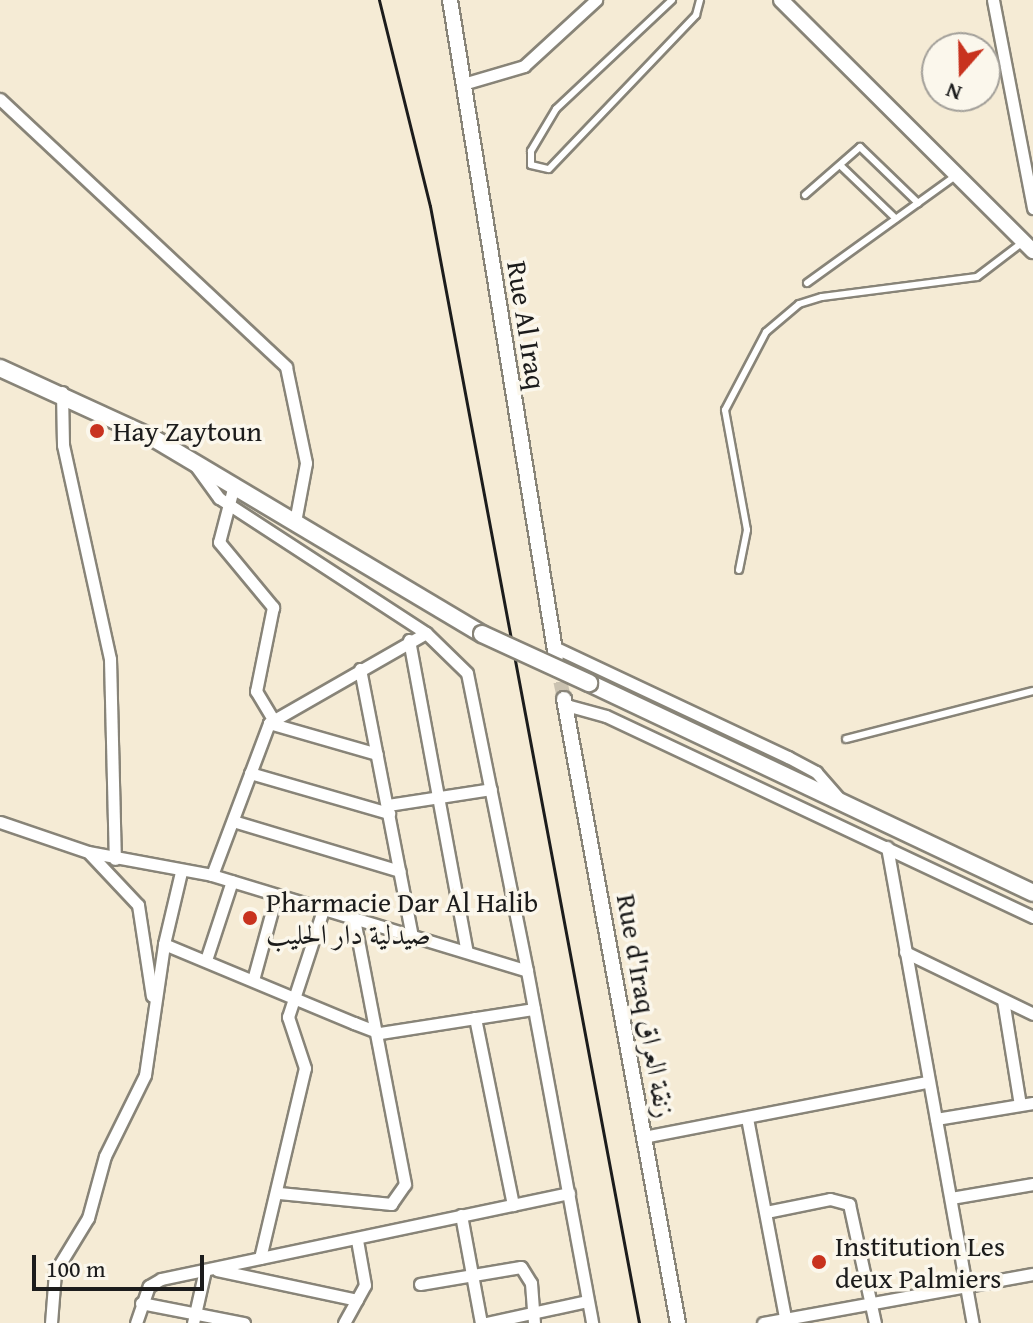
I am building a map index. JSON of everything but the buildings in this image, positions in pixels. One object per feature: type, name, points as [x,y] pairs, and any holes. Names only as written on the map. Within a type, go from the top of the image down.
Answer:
[{"type":"main road","points":[[0,368],[62,392],[193,461],[482,634],[1033,893]]},
{"type":"street","name":"Rue Al Iraq","points":[[450,0],[555,652]]},
{"type":"street","points":[[463,84],[524,66],[596,0]]},
{"type":"street","points":[[781,0],[1028,246]]},
{"type":"street","points":[[993,0],[1033,208]]},
{"type":"street","points":[[0,99],[286,367],[306,463],[295,522]]},
{"type":"street","points":[[62,392],[69,475],[110,659],[115,859]]},
{"type":"street","points":[[193,461],[232,507],[426,633],[467,673],[527,971],[592,1323]]},
{"type":"street","points":[[234,485],[232,507],[221,548],[273,607],[256,691],[271,721],[377,754]]},
{"type":"street","points":[[212,875],[271,721],[426,633]]},
{"type":"street","points":[[409,640],[467,952]]},
{"type":"street","points":[[555,652],[788,757],[816,772],[840,801]]},
{"type":"street","points":[[360,669],[412,937]]},
{"type":"street","points":[[565,702],[591,709],[1033,917]]},
{"type":"street","name":"Rue d'Iraq زنقة العراق","points":[[565,702],[678,1323]]},
{"type":"street","points":[[250,773],[389,809],[491,789]]},
{"type":"street","points":[[233,821],[400,871]]},
{"type":"street","points":[[0,822],[115,859],[212,875],[527,971]]},
{"type":"street","points":[[887,847],[927,1082],[973,1323]]},
{"type":"street","points":[[88,852],[138,905],[153,1001]]},
{"type":"street","points":[[51,1323],[55,1272],[88,1218],[105,1156],[145,1075],[153,1001],[181,872]]},
{"type":"street","points":[[206,960],[232,881]]},
{"type":"street","points":[[253,980],[276,896]]},
{"type":"street","points":[[260,1258],[279,1193],[305,1061],[289,1023],[323,910]]},
{"type":"street","points":[[279,1193],[398,1200],[405,1176],[380,1033],[354,920]]},
{"type":"street","points":[[164,944],[380,1033],[534,1009]]},
{"type":"street","points":[[905,952],[1033,1014]]},
{"type":"street","points":[[936,1119],[1027,1104],[1003,1000]]},
{"type":"street","points":[[475,1018],[513,1205]]},
{"type":"street","points":[[643,1137],[927,1082]]},
{"type":"street","points":[[747,1118],[786,1321]]},
{"type":"street","points":[[951,1198],[1033,1184]]},
{"type":"street","points":[[136,1323],[141,1303],[153,1282],[569,1193]]},
{"type":"street","points":[[766,1212],[830,1199],[849,1204],[875,1323]]},
{"type":"street","points":[[461,1215],[484,1323],[534,1318],[587,1301]]},
{"type":"street","points":[[344,1323],[365,1285],[357,1240]]},
{"type":"street","points":[[420,1284],[521,1267],[534,1318]]},
{"type":"street","points":[[209,1270],[357,1300]]},
{"type":"street","points":[[194,1318],[209,1270]]},
{"type":"street","points":[[763,1323],[1033,1274]]},
{"type":"street","points":[[141,1303],[194,1318],[244,1323]]},
{"type":"lane","points":[[672,0],[556,109],[531,151],[531,165],[549,169],[696,15],[700,0]]},
{"type":"lane","points":[[805,195],[860,147],[918,203]]},
{"type":"lane","points":[[841,166],[896,219]]},
{"type":"lane","points":[[807,283],[958,175]]},
{"type":"lane","points":[[739,570],[747,530],[725,410],[766,332],[799,304],[822,297],[977,277],[1028,246]]},
{"type":"lane","points":[[846,739],[1033,691]]},
{"type":"tunnel","points":[[556,661],[564,699]]},
{"type":"railway","points":[[379,0],[430,206],[639,1323]]},
{"type":"place","name":"Hay Zaytoun","points":[[97,431]]},
{"type":"place","name":"Pharmacie Dar Al Halib صيدلية دار الحليب","points":[[250,918]]},
{"type":"place","name":"Institution Les deux Palmiers","points":[[819,1262]]}]
